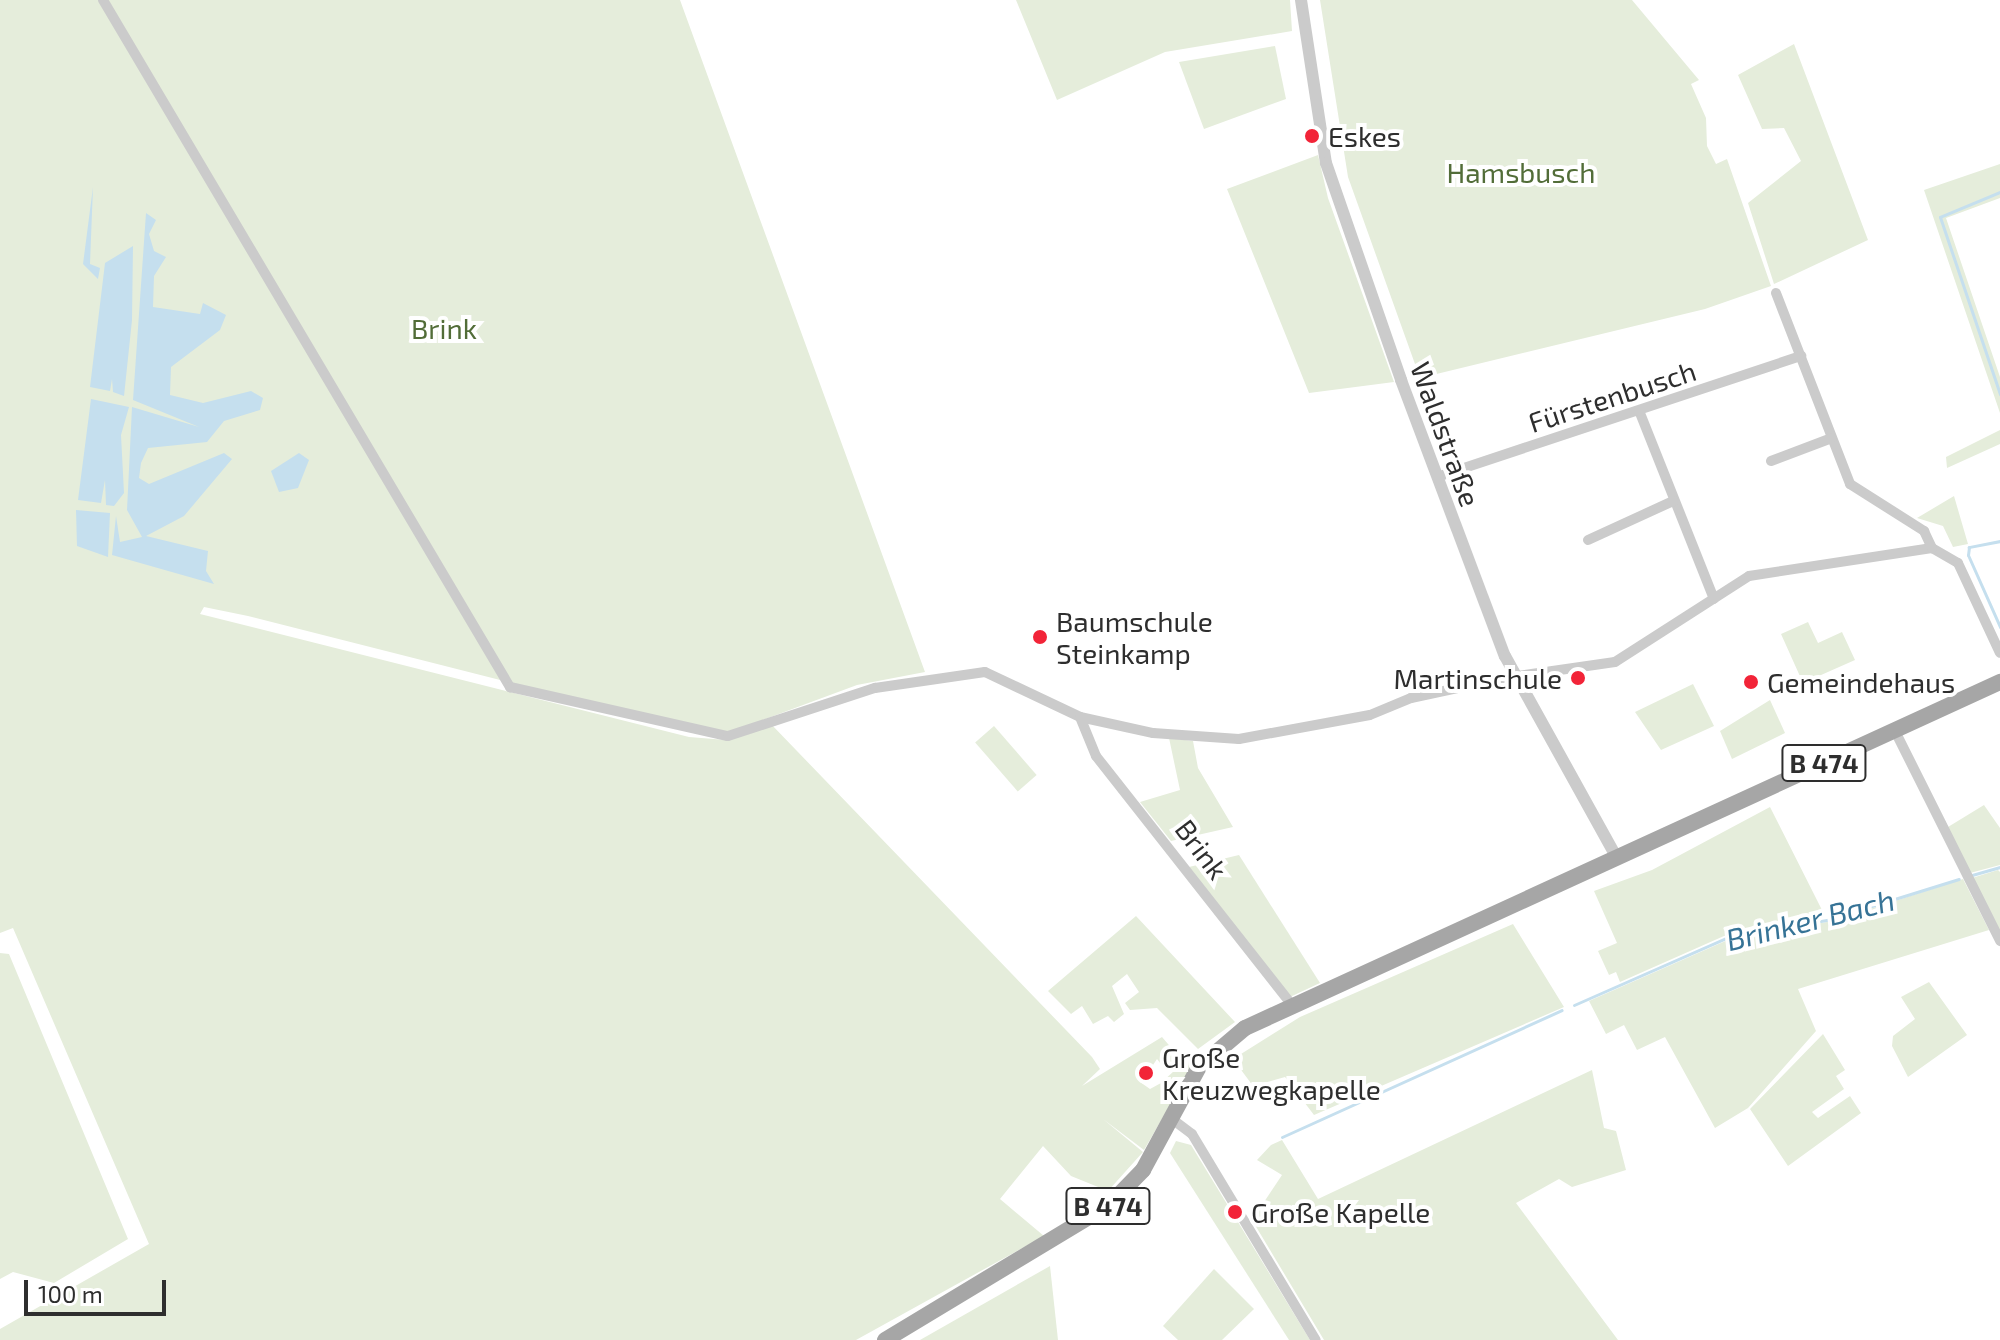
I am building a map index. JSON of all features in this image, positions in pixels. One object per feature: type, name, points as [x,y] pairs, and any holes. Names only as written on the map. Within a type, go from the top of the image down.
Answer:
[{"type":"main road","name":"B 474","points":[[885,1340],[1087,1222],[1143,1170],[1215,1050],[1293,1006],[2000,682]]},
{"type":"street","points":[[103,0],[510,687],[728,736],[875,688],[985,672],[1080,717],[1153,733],[1239,739],[1624,659],[1754,575],[1932,548]]},
{"type":"street","name":"Waldstraße","points":[[1301,0],[1330,178],[1437,477],[1516,679],[1617,858]]},
{"type":"street","points":[[1776,293],[1850,484],[1924,531],[1932,548],[1958,563],[2000,653]]},
{"type":"street","name":"Fürstenbusch","points":[[1437,477],[1640,413],[1801,356]]},
{"type":"street","points":[[1640,413],[1714,599]]},
{"type":"street","points":[[1771,461],[1832,438]]},
{"type":"street","points":[[1588,540],[1673,501]]},
{"type":"street","name":"Brink","points":[[1080,717],[1096,756],[1293,1006]]},
{"type":"street","points":[[1895,731],[1999,939]]},
{"type":"street","points":[[1172,1119],[1192,1134],[1316,1340]]},
{"type":"green space","points":[[0,0],[680,0],[925,672],[857,685],[720,736],[248,616],[204,607],[200,614],[689,737],[726,740],[770,723],[1092,1057],[1100,1069],[1082,1086],[1162,1037],[1180,1058],[1164,1068],[1157,1059],[1151,1068],[1138,1067],[1140,1082],[1150,1089],[1188,1058],[1193,1065],[1144,1150],[1103,1119],[1143,1152],[1108,1191],[1071,1176],[1043,1146],[1000,1199],[1044,1236],[856,1340],[0,1340],[0,1329],[149,1244],[13,928],[0,933]]},
{"type":"green space","points":[[1016,0],[1290,0],[1292,31],[1165,52],[1057,100]]},
{"type":"green space","name":"Hamsbusch","points":[[1320,0],[1632,0],[1699,80],[1691,84],[1706,118],[1707,146],[1716,164],[1727,159],[1771,286],[1705,309],[1420,378],[1348,177]]},
{"type":"green space","points":[[1794,44],[1868,240],[1774,284],[1748,203],[1801,161],[1784,128],[1762,129],[1738,75]]},
{"type":"green space","points":[[1275,46],[1286,99],[1204,129],[1179,62]]},
{"type":"green space","points":[[1318,155],[1328,198],[1394,382],[1309,393],[1227,189]]},
{"type":"green space","points":[[2000,164],[2000,198],[1946,218],[2000,377],[2000,413],[1924,190]]},
{"type":"green space","points":[[2000,430],[2000,444],[1947,468],[1946,457]]},
{"type":"green space","points":[[1954,496],[1968,544],[1953,547],[1943,526],[1917,518]]},
{"type":"green space","points":[[1808,622],[1818,643],[1842,632],[1855,660],[1803,683],[1781,634]]},
{"type":"green space","points":[[1693,684],[1714,726],[1661,750],[1635,712]]},
{"type":"green space","points":[[1770,700],[1785,733],[1732,759],[1720,731]]},
{"type":"green space","points":[[994,726],[1037,775],[1018,791],[975,742]]},
{"type":"green space","points":[[1169,738],[1193,741],[1198,768],[1233,827],[1171,841],[1140,802],[1180,790]]},
{"type":"green space","points":[[1984,805],[2000,828],[2000,865],[1970,873],[1948,827]]},
{"type":"green space","points":[[1770,807],[1825,916],[1724,936],[1620,982],[1616,972],[1609,975],[1598,951],[1617,943],[1594,891],[1652,870]]},
{"type":"green space","points":[[1239,855],[1320,983],[1290,997],[1189,867]]},
{"type":"green space","points":[[2000,872],[2000,933],[1972,878]]},
{"type":"green space","points":[[1963,879],[1989,930],[1798,989],[1816,1031],[1748,1108],[1715,1128],[1665,1037],[1637,1050],[1624,1025],[1606,1034],[1589,1001],[1730,939],[1833,921]]},
{"type":"green space","points":[[1136,916],[1235,1022],[1198,1049],[1157,1008],[1130,1010],[1125,1003],[1139,992],[1127,974],[1112,986],[1124,1014],[1114,1022],[1108,1016],[1093,1024],[1082,1006],[1071,1014],[1048,991]]},
{"type":"green space","points":[[1513,924],[1564,1007],[1314,1115],[1285,1077],[1253,1086],[1233,1059],[1300,1017]]},
{"type":"green space","points":[[0,953],[9,954],[128,1239],[54,1283],[13,1272],[0,1279]]},
{"type":"green space","points":[[1929,982],[1967,1035],[1908,1077],[1892,1046],[1893,1036],[1915,1019],[1901,997]]},
{"type":"green space","points":[[1823,1034],[1845,1070],[1836,1076],[1844,1089],[1812,1112],[1818,1118],[1850,1096],[1861,1113],[1788,1166],[1750,1109]]},
{"type":"green space","points":[[1592,1070],[1604,1128],[1616,1131],[1626,1170],[1572,1187],[1559,1179],[1516,1203],[1618,1340],[1324,1340],[1252,1220],[1282,1175],[1257,1160],[1271,1145],[1282,1140],[1318,1199]]},
{"type":"green space","points":[[1176,1141],[1191,1145],[1310,1340],[1289,1340],[1170,1153]]},
{"type":"green space","points":[[1050,1266],[1058,1340],[920,1340]]},
{"type":"green space","points":[[1214,1269],[1254,1309],[1222,1340],[1178,1340],[1163,1326]]},
{"type":"water","points":[[93,187],[90,264],[100,268],[98,279],[83,264]]},
{"type":"water","points":[[146,213],[156,220],[149,234],[154,251],[166,257],[154,276],[153,307],[200,314],[203,303],[226,315],[220,330],[171,367],[170,395],[203,403],[251,391],[263,398],[260,410],[224,421],[207,442],[148,448],[141,463],[139,478],[149,484],[224,453],[232,459],[184,516],[146,536],[208,551],[206,571],[214,584],[112,555],[116,516],[120,542],[142,537],[127,510],[132,407],[199,427],[133,400]]},
{"type":"water","points":[[133,246],[132,320],[124,396],[113,392],[112,379],[110,391],[90,387],[105,263]]},
{"type":"water","points":[[91,399],[129,407],[121,435],[124,493],[114,506],[106,505],[105,480],[101,503],[78,500]]},
{"type":"water","points":[[299,453],[309,460],[298,488],[279,492],[271,471]]},
{"type":"water","points":[[76,510],[110,513],[108,557],[77,546]]},
{"type":"waterway","points":[[2000,192],[1940,217],[2000,394]]},
{"type":"waterway","name":"Brinker Bach","points":[[2000,541],[1969,547],[1968,555],[2000,627]]},
{"type":"waterway","name":"Brinker Bach","points":[[1972,875],[2000,867]]},
{"type":"waterway","name":"Brinker Bach","points":[[1574,1005],[1733,935],[1827,920],[1959,879]]},
{"type":"waterway","name":"Brinker Bach","points":[[1282,1137],[1562,1010]]},
{"type":"place","name":"Eskes","points":[[1312,136]]},
{"type":"place","name":"Baumschule Steinkamp","points":[[1040,637]]},
{"type":"place","name":"Martinschule","points":[[1578,678]]},
{"type":"place","name":"Gemeindehaus","points":[[1751,682]]},
{"type":"place","name":"Große Kreuzwegkapelle","points":[[1146,1073]]},
{"type":"place","name":"Große Kapelle","points":[[1235,1212]]}]
